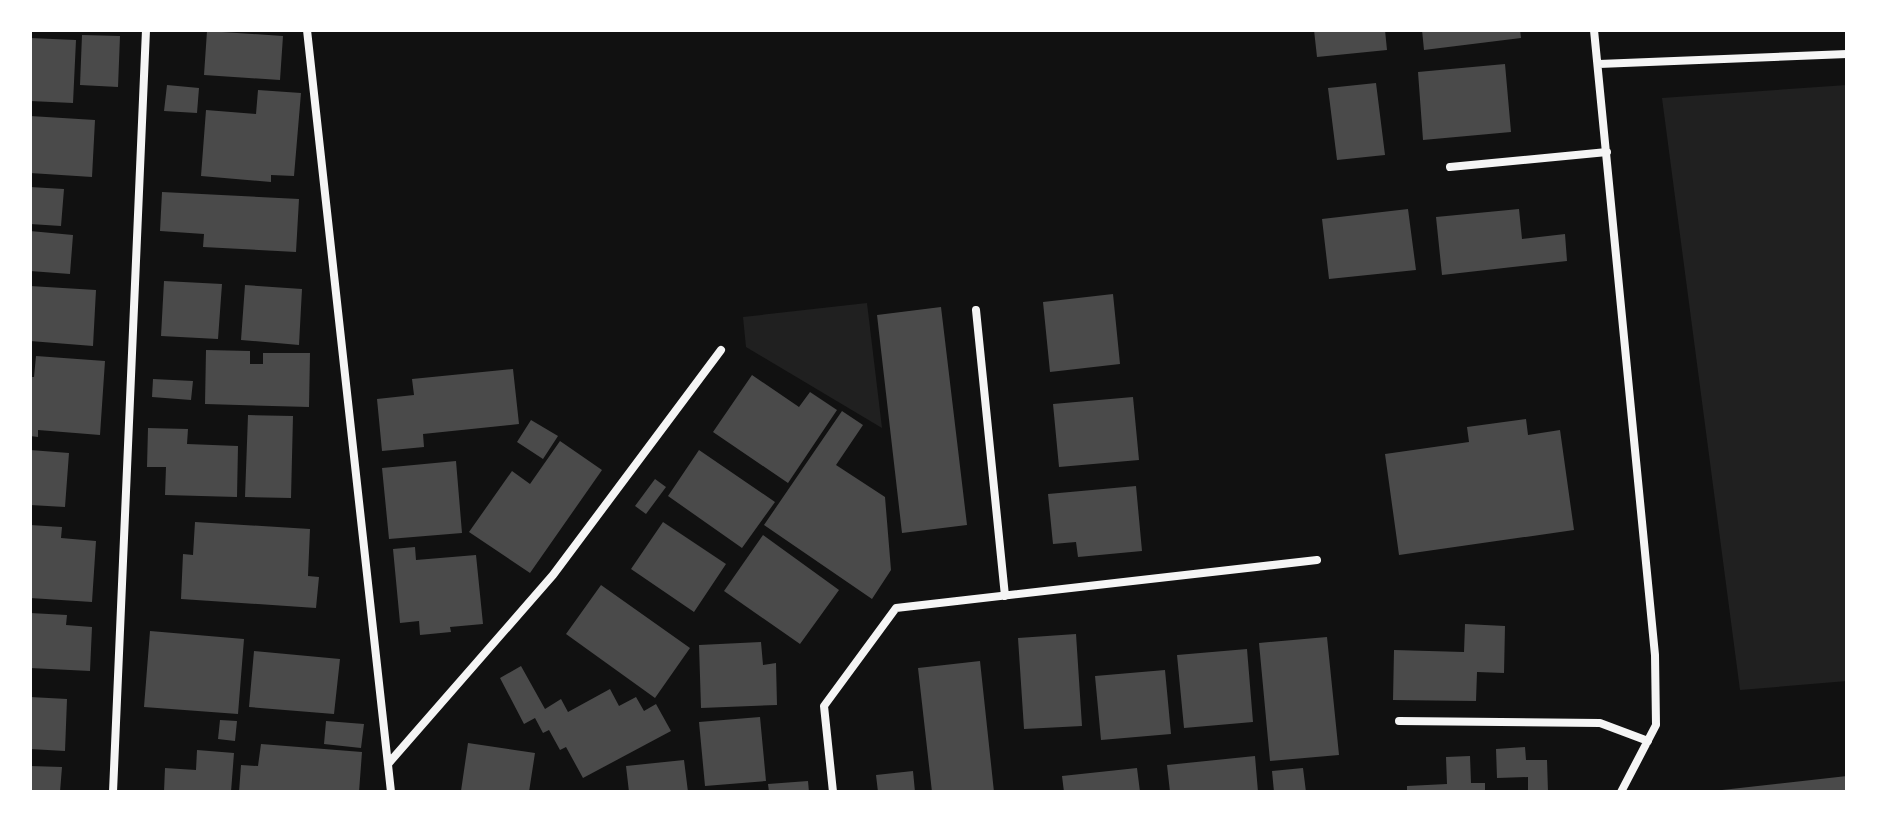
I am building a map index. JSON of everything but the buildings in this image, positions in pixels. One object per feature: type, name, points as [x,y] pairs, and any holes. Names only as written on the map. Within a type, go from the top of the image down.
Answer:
[{"type":"street","points":[[113,792],[146,30]]},
{"type":"street","points":[[307,30],[391,792]]},
{"type":"street","points":[[1594,30],[1655,655],[1656,725],[1621,792]]},
{"type":"street","points":[[1599,64],[1847,54]]},
{"type":"street","points":[[1450,167],[1607,152]]},
{"type":"street","points":[[976,310],[1005,596]]},
{"type":"street","points":[[388,764],[553,575],[721,350]]},
{"type":"street","points":[[833,792],[824,706],[896,608],[1317,560]]},
{"type":"street","points":[[1399,721],[1600,723],[1648,741]]},
{"type":"shaded area","points":[[1847,85],[1847,681],[1740,690],[1662,98]]},
{"type":"shaded area","points":[[867,303],[882,428],[746,347],[743,317]]}]
